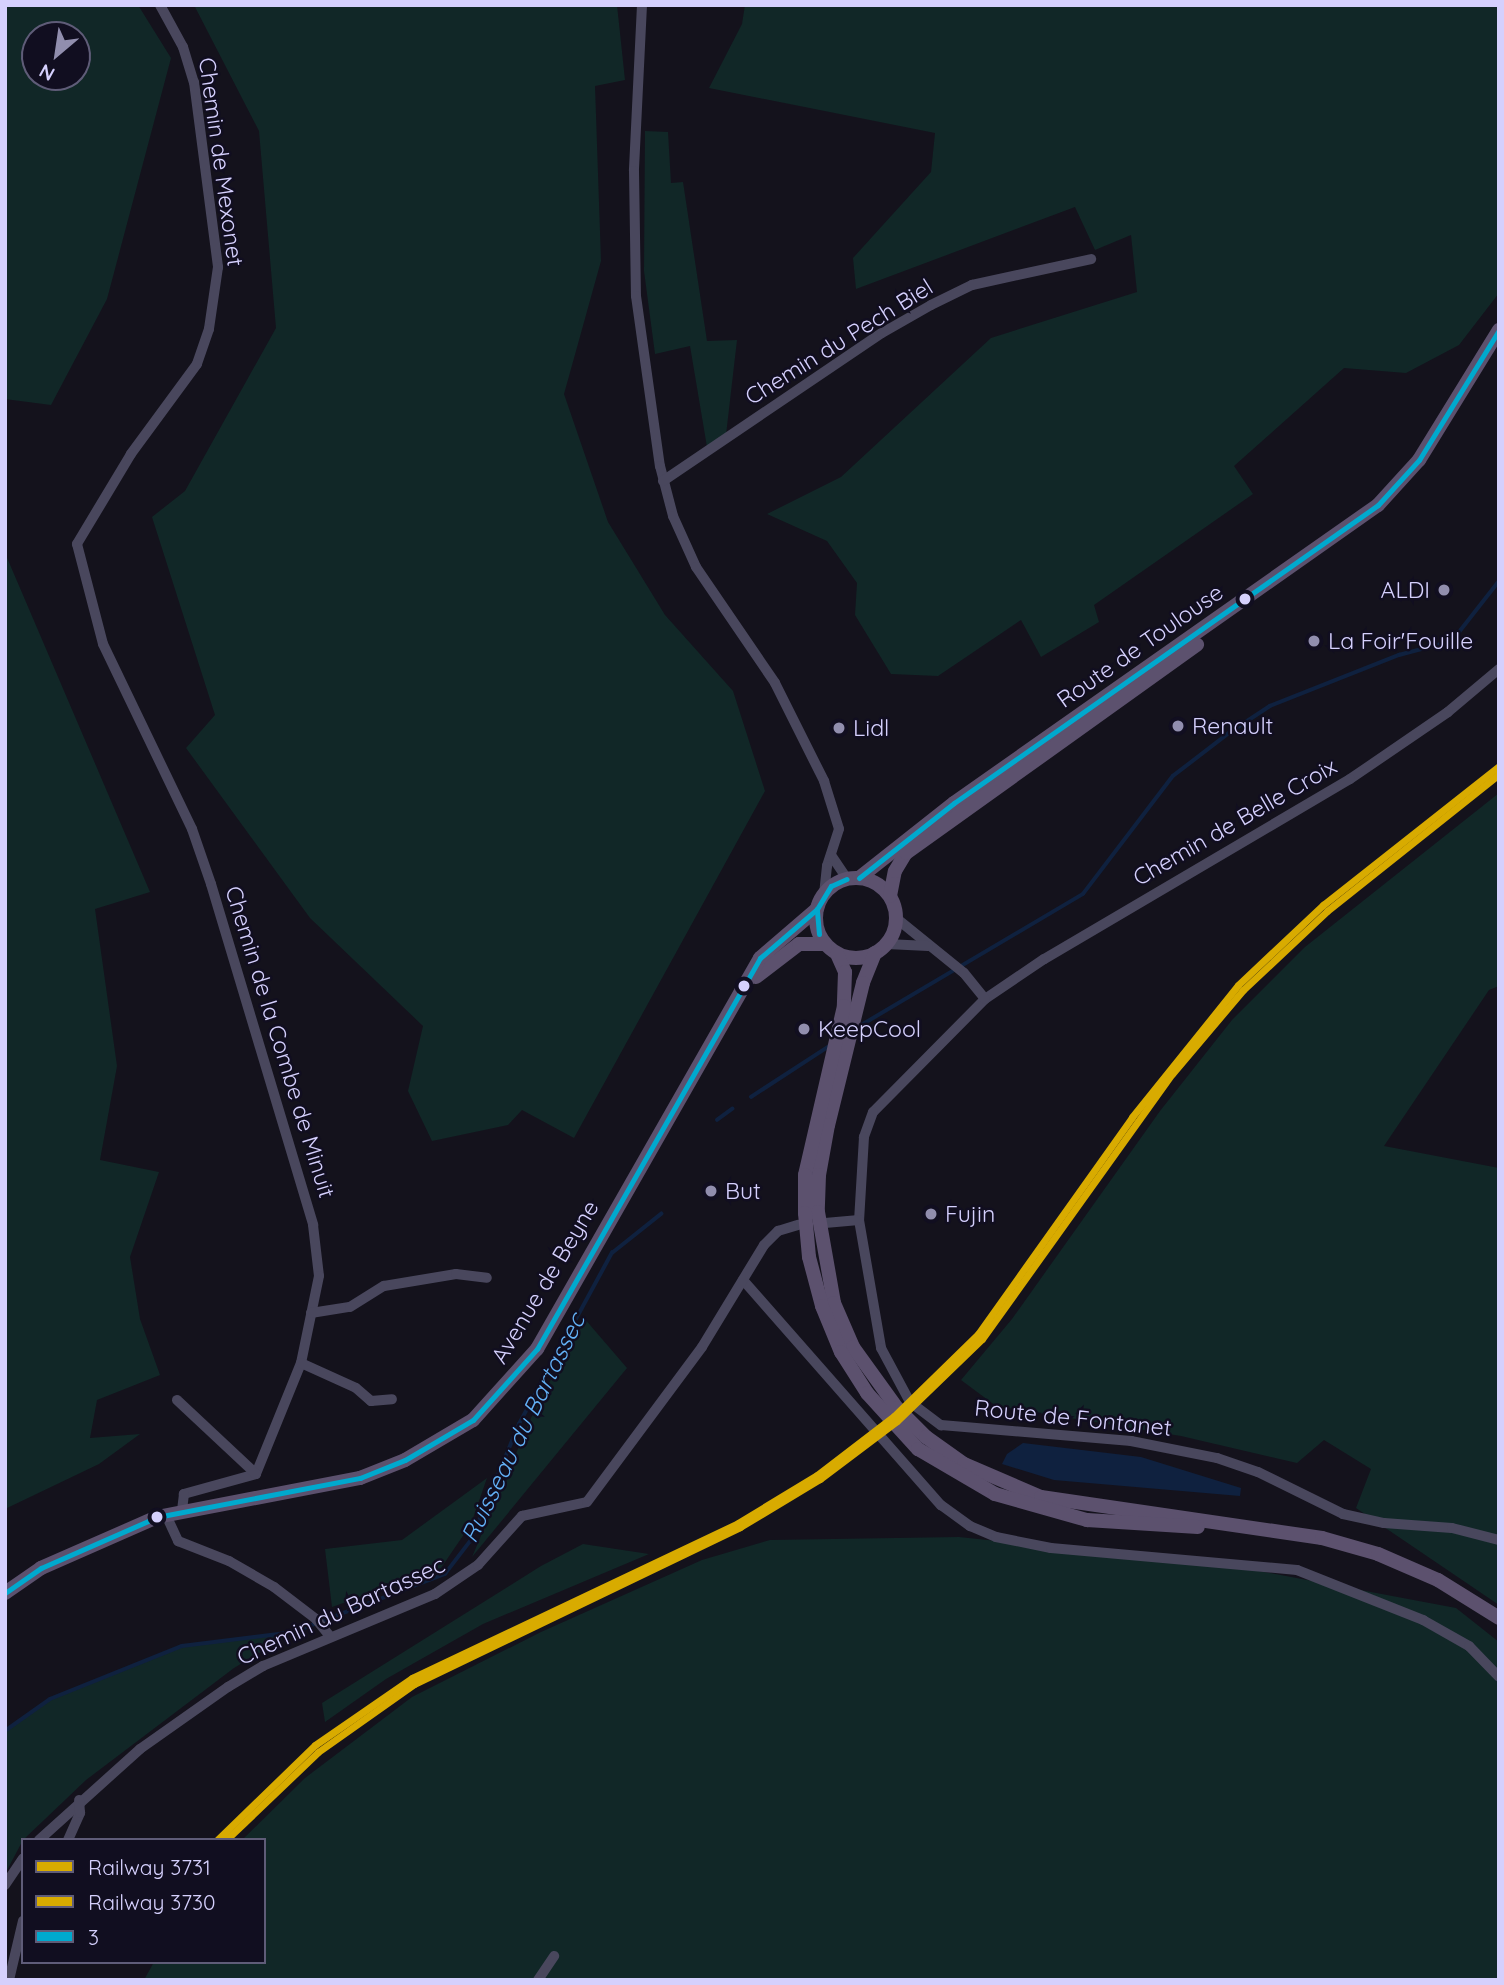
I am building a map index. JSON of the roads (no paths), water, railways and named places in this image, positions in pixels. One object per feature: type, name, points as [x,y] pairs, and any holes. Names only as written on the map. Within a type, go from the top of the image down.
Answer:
[{"type":"main road","name":"Route de Toulouse","points":[[853,878],[954,803],[1378,505],[1419,460],[1499,330]]},
{"type":"main road","name":"Route de Toulouse","points":[[890,896],[895,871],[906,853],[936,829],[1386,510],[1433,457],[1499,348]]},
{"type":"main road","points":[[851,1007],[845,972],[819,934],[817,909],[824,893],[853,878],[882,887],[890,896],[897,918],[851,1007],[838,1063],[819,1175],[822,1255],[834,1303],[853,1347],[897,1408],[926,1437],[964,1464],[1041,1497],[1090,1507],[1263,1528],[1322,1538],[1378,1554],[1438,1580],[1499,1618]]},
{"type":"main road","name":"Avenue de Beyne","points":[[5,1593],[41,1568],[88,1545],[166,1515],[360,1478],[447,1438],[489,1405],[537,1349],[760,958],[817,909]]},
{"type":"main road","name":"Avenue de Beyne","points":[[745,987],[799,944],[831,949]]},
{"type":"main road","points":[[831,949],[850,958],[881,949]]},
{"type":"street","name":"Chemin de Mexonet","points":[[77,544],[131,454],[197,365],[209,329],[218,267],[194,82],[183,47],[160,5]]},
{"type":"street","points":[[642,5],[634,171],[636,296],[663,481],[673,516],[700,575],[775,683],[819,769],[839,829],[824,893]]},
{"type":"street","name":"Chemin du Pech Biel","points":[[663,481],[882,334],[931,305],[972,285],[1091,259]]},
{"type":"street","name":"Chemin de la Combe de Minuit","points":[[77,544],[103,645],[192,829],[214,894],[279,1125],[313,1225],[319,1276],[301,1363],[256,1474]]},
{"type":"street","name":"Chemin de Belle Croix","points":[[859,1220],[864,1137],[873,1112],[985,999],[1044,958],[1350,779],[1448,712],[1499,669]]},
{"type":"street","points":[[831,855],[853,878]]},
{"type":"street","points":[[897,918],[964,973],[985,999]]},
{"type":"street","points":[[881,949],[928,946]]},
{"type":"street","points":[[825,1223],[859,1220]]},
{"type":"street","name":"Route de Fontanet","points":[[859,1220],[881,1348],[910,1402],[941,1425],[1143,1443],[1217,1458],[1258,1472],[1343,1514],[1384,1523],[1452,1528],[1499,1540]]},
{"type":"street","name":"Chemin du Bartassec","points":[[41,1838],[79,1800],[140,1749],[228,1687],[327,1633],[435,1594],[463,1577],[522,1516],[587,1502],[702,1347],[743,1280],[778,1231],[797,1225]]},
{"type":"street","points":[[311,1314],[350,1307],[384,1286],[456,1274],[487,1278]]},
{"type":"street","points":[[743,1280],[940,1505],[970,1526],[996,1537],[1051,1548],[1297,1570],[1423,1620],[1469,1646],[1499,1677]]},
{"type":"street","points":[[301,1363],[356,1388],[371,1401],[392,1399]]},
{"type":"street","points":[[177,1399],[256,1474]]},
{"type":"street","points":[[182,1511],[184,1494],[256,1474]]},
{"type":"street","points":[[166,1515],[178,1541],[229,1561],[316,1619],[327,1633]]},
{"type":"street","points":[[69,1838],[80,1813],[79,1800]]},
{"type":"street","points":[[5,1885],[21,1861]]},
{"type":"street","points":[[9,1980],[14,1944],[21,1927]]},
{"type":"street","points":[[538,1980],[554,1956]]},
{"type":"water","points":[[1023,1443],[1141,1457],[1241,1488],[1240,1496],[1054,1480],[1002,1464],[1007,1454]]},
{"type":"waterway","name":"Ruisseau du Bartassec","points":[[858,1027],[1083,894],[1173,776],[1229,733],[1270,706],[1399,655],[1452,641],[1499,581]]},
{"type":"waterway","name":"Ruisseau du Bartassec","points":[[751,1097],[831,1045]]},
{"type":"waterway","name":"Ruisseau du Bartassec","points":[[717,1120],[732,1109]]},
{"type":"waterway","name":"Ruisseau du Bartassec","points":[[5,1731],[50,1699],[182,1646],[294,1632],[445,1574],[471,1540],[519,1424],[612,1253],[661,1214]]},
{"type":"rail line","name":"3731","points":[[219,1838],[315,1745],[412,1678],[738,1523],[817,1475],[894,1416],[978,1334],[1132,1117],[1238,985],[1323,905],[1499,766]]},
{"type":"rail line","name":"3730","points":[[228,1838],[318,1752],[414,1684],[740,1527],[820,1479],[897,1421],[982,1339],[1172,1074],[1243,990],[1327,911],[1499,774]]},
{"type":"place","name":"ALDI","points":[[1444,590]]},
{"type":"place","name":"La Foir'Fouille","points":[[1314,641]]},
{"type":"place","name":"Renault","points":[[1178,726]]},
{"type":"place","name":"Lidl","points":[[839,728]]},
{"type":"place","name":"KeepCool","points":[[804,1029]]},
{"type":"place","name":"But","points":[[711,1191]]},
{"type":"place","name":"Fujin","points":[[931,1214]]}]
